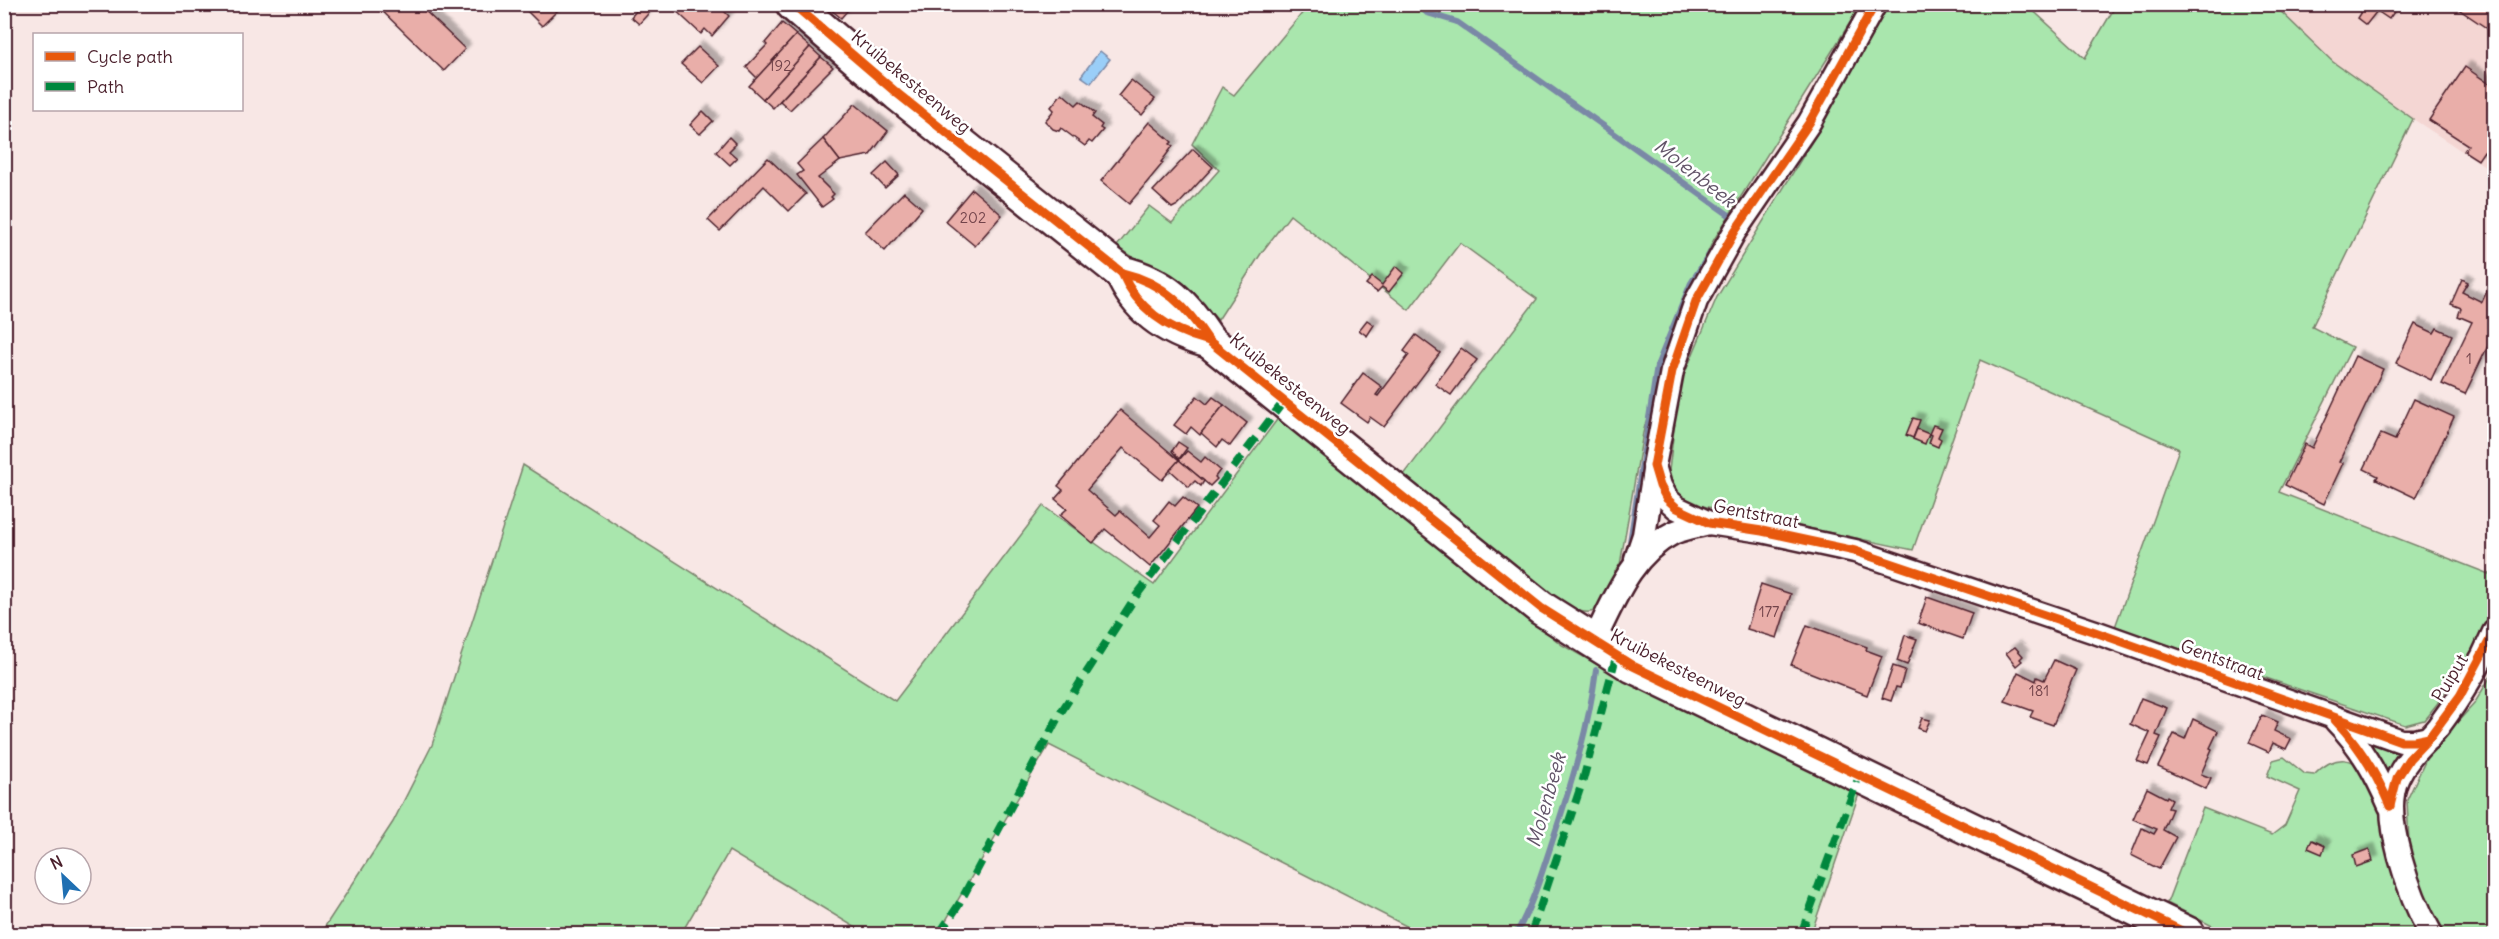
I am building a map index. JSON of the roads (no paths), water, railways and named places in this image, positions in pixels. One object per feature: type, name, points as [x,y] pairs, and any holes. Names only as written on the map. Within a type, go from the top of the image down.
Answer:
[{"type":"street","name":"Kruibekesteenweg","points":[[793,4],[898,94],[1122,273],[1127,286],[1140,302],[1171,328],[1209,340],[1541,608],[1593,643],[1633,666],[2188,934]]},
{"type":"street","name":"Gentstraat","points":[[1593,643],[1634,564],[1644,535],[1672,371],[1696,301],[1735,231],[1809,123],[1875,4]]},
{"type":"street","name":"Gentstraat","points":[[1654,466],[1667,499],[1677,508],[1709,523],[1762,531],[1855,551],[2095,632],[2401,741],[2429,738]]},
{"type":"street","name":"Gentstraat","points":[[1634,564],[1650,546],[1676,531],[1709,523]]},
{"type":"street","name":"Puiput","points":[[2429,738],[2460,696],[2494,632]]},
{"type":"street","name":"Gentstraat","points":[[2333,718],[2355,740],[2376,773],[2390,806]]},
{"type":"street","points":[[2429,738],[2409,759],[2397,778],[2390,806],[2408,884],[2431,934]]},
{"type":"water","points":[[1100,51],[1110,59],[1091,83],[1081,76]]},
{"type":"waterway","name":"Molenbeek","points":[[1417,4],[1427,13],[1457,22],[1732,217],[1729,222]]},
{"type":"waterway","name":"Molenbeek","points":[[1630,542],[1657,366],[1691,283],[1716,244]]},
{"type":"waterway","name":"Molenbeek","points":[[1516,934],[1528,911],[1567,795],[1584,733],[1596,670]]}]
